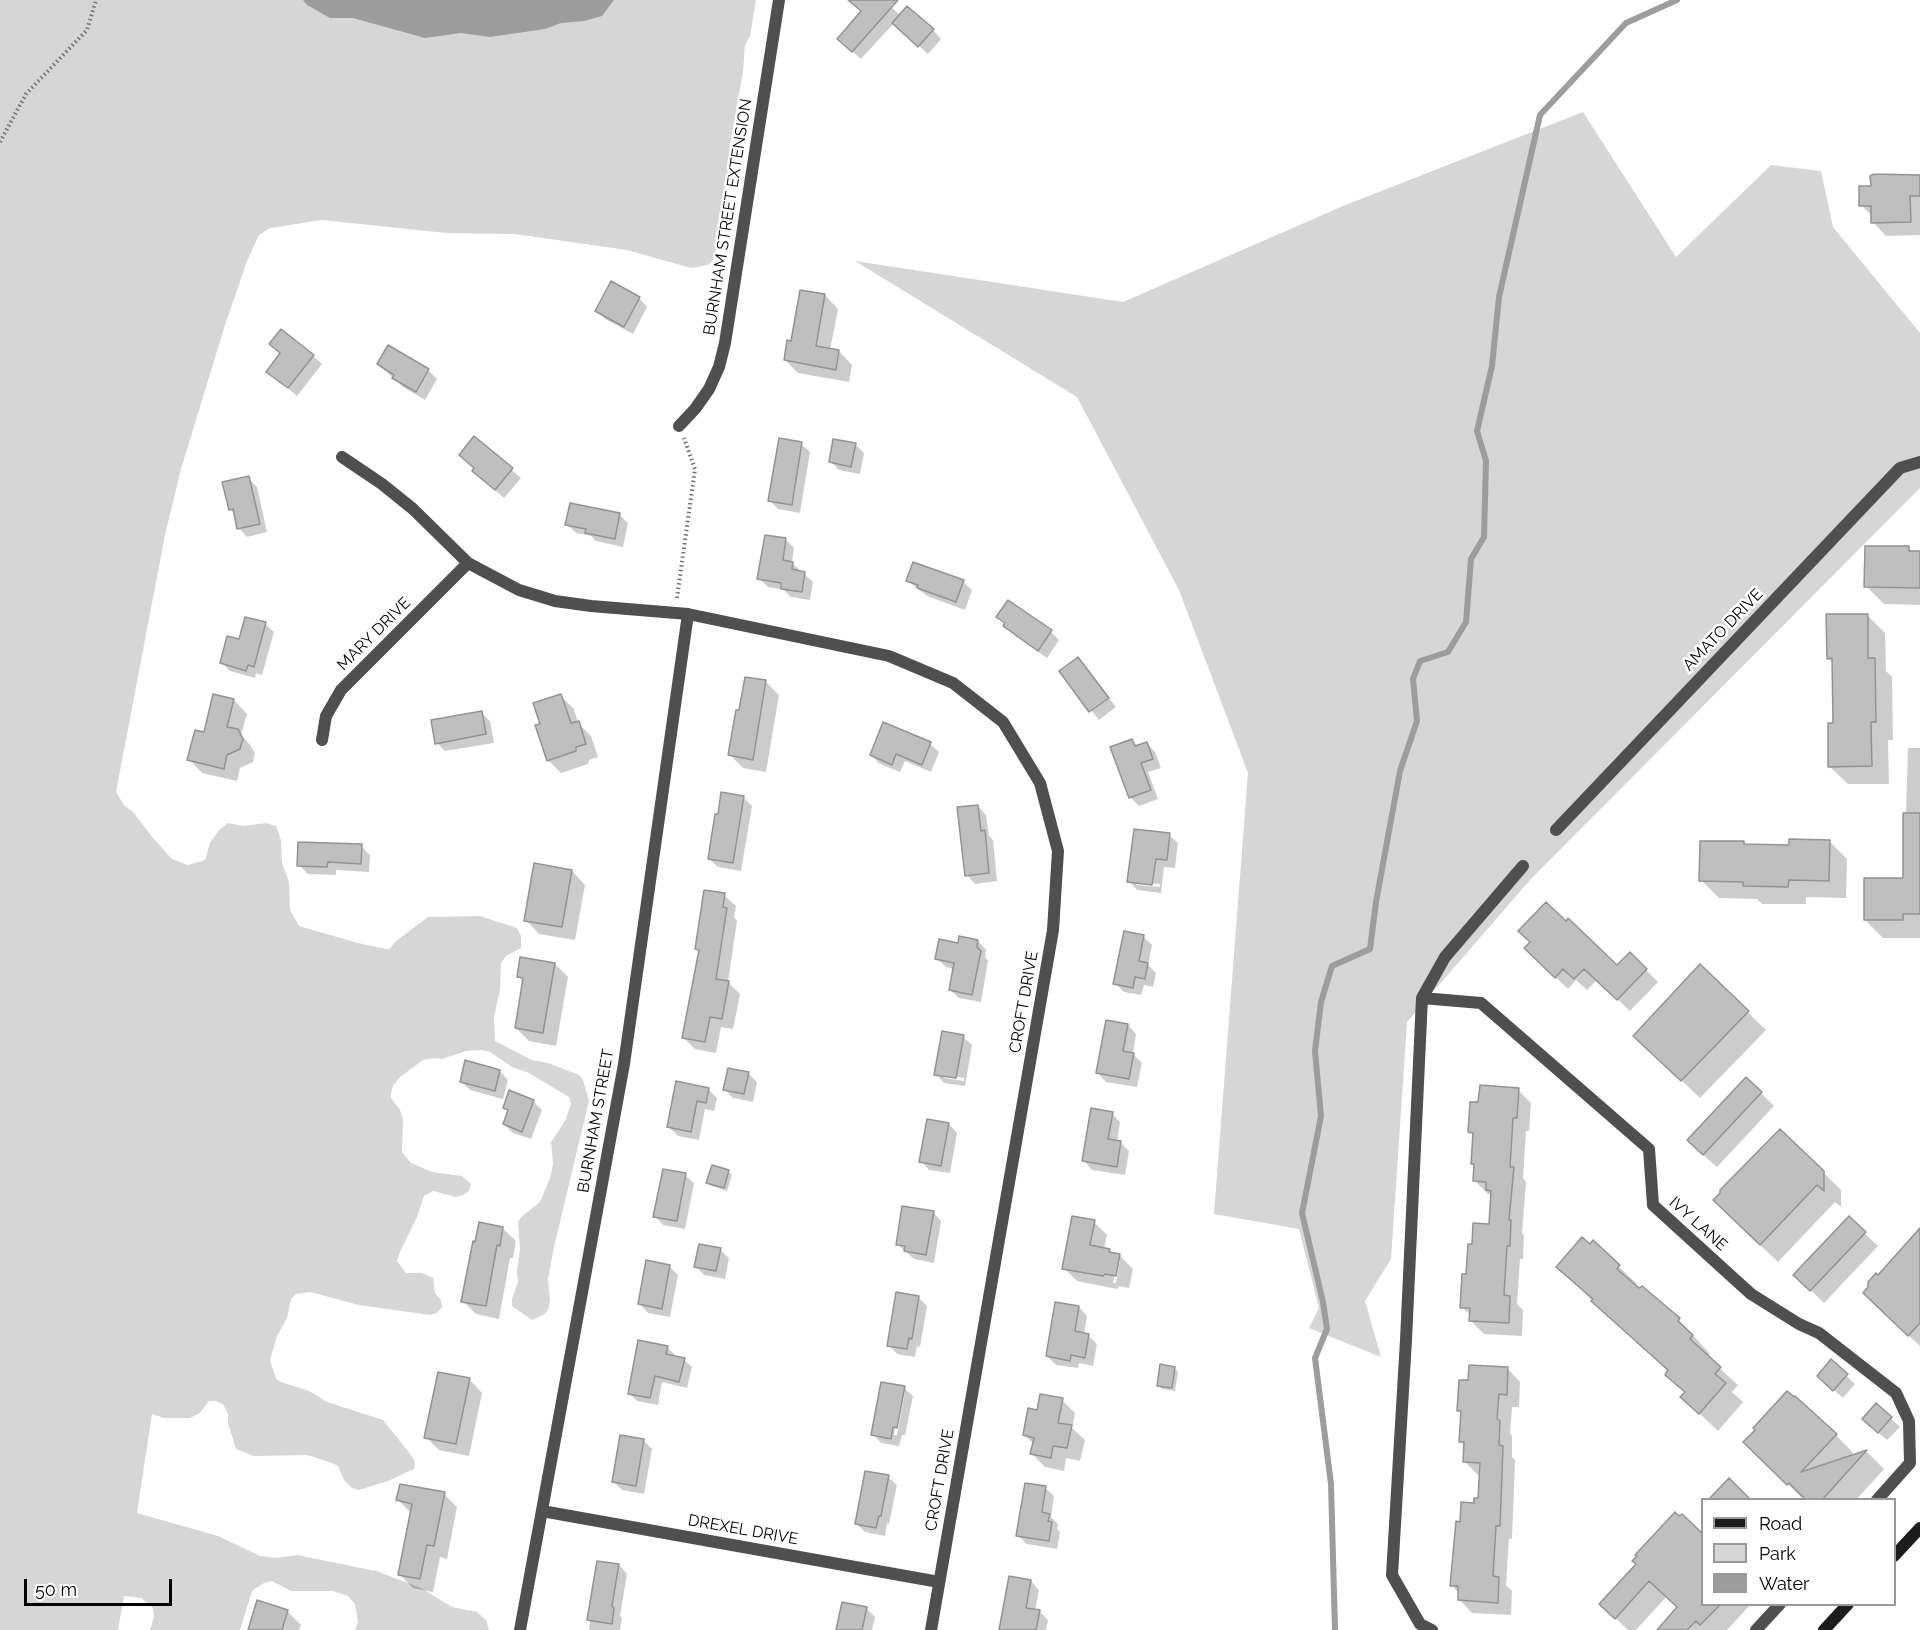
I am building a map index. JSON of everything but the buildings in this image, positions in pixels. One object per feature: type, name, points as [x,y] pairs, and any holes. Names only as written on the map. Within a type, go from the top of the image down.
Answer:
[{"type":"main road","points":[[1896,1554],[1920,1528]]},
{"type":"main road","points":[[1824,1630],[1847,1606]]},
{"type":"street","name":"BURNHAM STREET EXTENSION","points":[[680,426],[709,389],[724,350],[779,0]]},
{"type":"street","name":"CROFT DRIVE","points":[[342,457],[382,484],[413,509],[468,562],[519,590],[555,601],[688,614],[889,656],[953,683],[1003,722],[1040,783],[1058,851],[1053,930],[931,1630]]},
{"type":"street","name":"AMATO DRIVE","points":[[1556,830],[1900,468],[1920,462]]},
{"type":"street","name":"MARY DRIVE","points":[[322,740],[326,716],[341,690],[468,562]]},
{"type":"street","name":"BURNHAM STREET","points":[[520,1630],[624,1064],[688,614]]},
{"type":"street","points":[[1432,1630],[1420,1624],[1392,1575],[1422,998],[1445,957],[1523,866]]},
{"type":"street","name":"IVY LANE","points":[[1422,998],[1481,1003],[1649,1149],[1653,1205],[1751,1294],[1799,1324],[1819,1333],[1896,1393],[1909,1421],[1911,1463],[1879,1498]]},
{"type":"street","name":"DREXEL DRIVE","points":[[542,1512],[939,1581]]},
{"type":"street","points":[[1756,1630],[1779,1606]]},
{"type":"path","points":[[0,142],[26,94],[87,30],[96,0]]},
{"type":"path","points":[[680,426],[695,469],[677,598],[688,614]]},
{"type":"green space","points":[[0,0],[756,0],[750,36],[745,45],[719,237],[713,260],[708,265],[691,268],[627,250],[515,234],[446,233],[322,220],[270,228],[259,235],[247,261],[225,325],[181,469],[165,535],[116,792],[124,805],[134,813],[172,859],[188,865],[205,860],[210,843],[219,830],[228,823],[243,826],[266,823],[276,826],[281,840],[282,863],[289,882],[290,910],[299,926],[386,949],[389,949],[428,917],[480,916],[517,928],[521,936],[521,948],[506,956],[501,963],[500,990],[494,1017],[495,1041],[532,1060],[548,1063],[579,1075],[583,1080],[589,1101],[554,1247],[548,1279],[550,1300],[548,1310],[545,1314],[532,1320],[512,1306],[518,1282],[520,1249],[518,1222],[540,1202],[550,1178],[553,1164],[551,1142],[565,1121],[571,1104],[569,1097],[529,1073],[512,1067],[490,1052],[466,1051],[442,1059],[423,1060],[400,1077],[391,1093],[391,1098],[400,1110],[403,1120],[402,1152],[411,1163],[432,1172],[462,1176],[471,1184],[469,1191],[456,1197],[433,1191],[424,1196],[397,1261],[406,1273],[422,1273],[433,1278],[435,1293],[441,1300],[442,1307],[437,1313],[430,1315],[359,1305],[310,1292],[296,1294],[291,1299],[287,1318],[277,1336],[270,1360],[276,1379],[281,1382],[309,1391],[327,1402],[383,1420],[411,1455],[415,1462],[414,1469],[388,1481],[359,1490],[352,1488],[344,1480],[338,1466],[332,1463],[307,1455],[254,1456],[236,1449],[228,1423],[228,1414],[223,1404],[209,1401],[200,1413],[190,1418],[164,1418],[152,1414],[137,1513],[218,1536],[260,1556],[276,1558],[297,1555],[376,1571],[421,1588],[452,1607],[477,1612],[486,1620],[489,1630],[355,1630],[358,1622],[355,1604],[348,1596],[333,1591],[291,1591],[272,1581],[252,1591],[240,1630],[150,1630],[154,1617],[153,1608],[141,1598],[124,1596],[118,1630],[0,1630]]},
{"type":"green space","points":[[1583,112],[1676,257],[1771,165],[1821,171],[1833,227],[1920,333],[1920,488],[1530,880],[1407,1022],[1391,1259],[1365,1301],[1381,1357],[1309,1328],[1319,1308],[1299,1229],[1214,1214],[1248,773],[1179,590],[1077,397],[855,261],[1123,302],[1343,206]]},
{"type":"water","points":[[303,0],[614,0],[602,16],[584,21],[561,23],[545,29],[490,37],[461,33],[425,38],[353,18],[330,18],[307,5]]},
{"type":"waterway","points":[[1335,1630],[1331,1484],[1315,1358],[1327,1329],[1302,1213],[1321,1116],[1315,1051],[1321,1002],[1332,966],[1370,949],[1376,902],[1400,771],[1417,721],[1413,679],[1420,661],[1448,652],[1466,622],[1471,559],[1484,537],[1486,461],[1477,431],[1492,366],[1499,297],[1540,115],[1626,23],[1677,0]]}]
